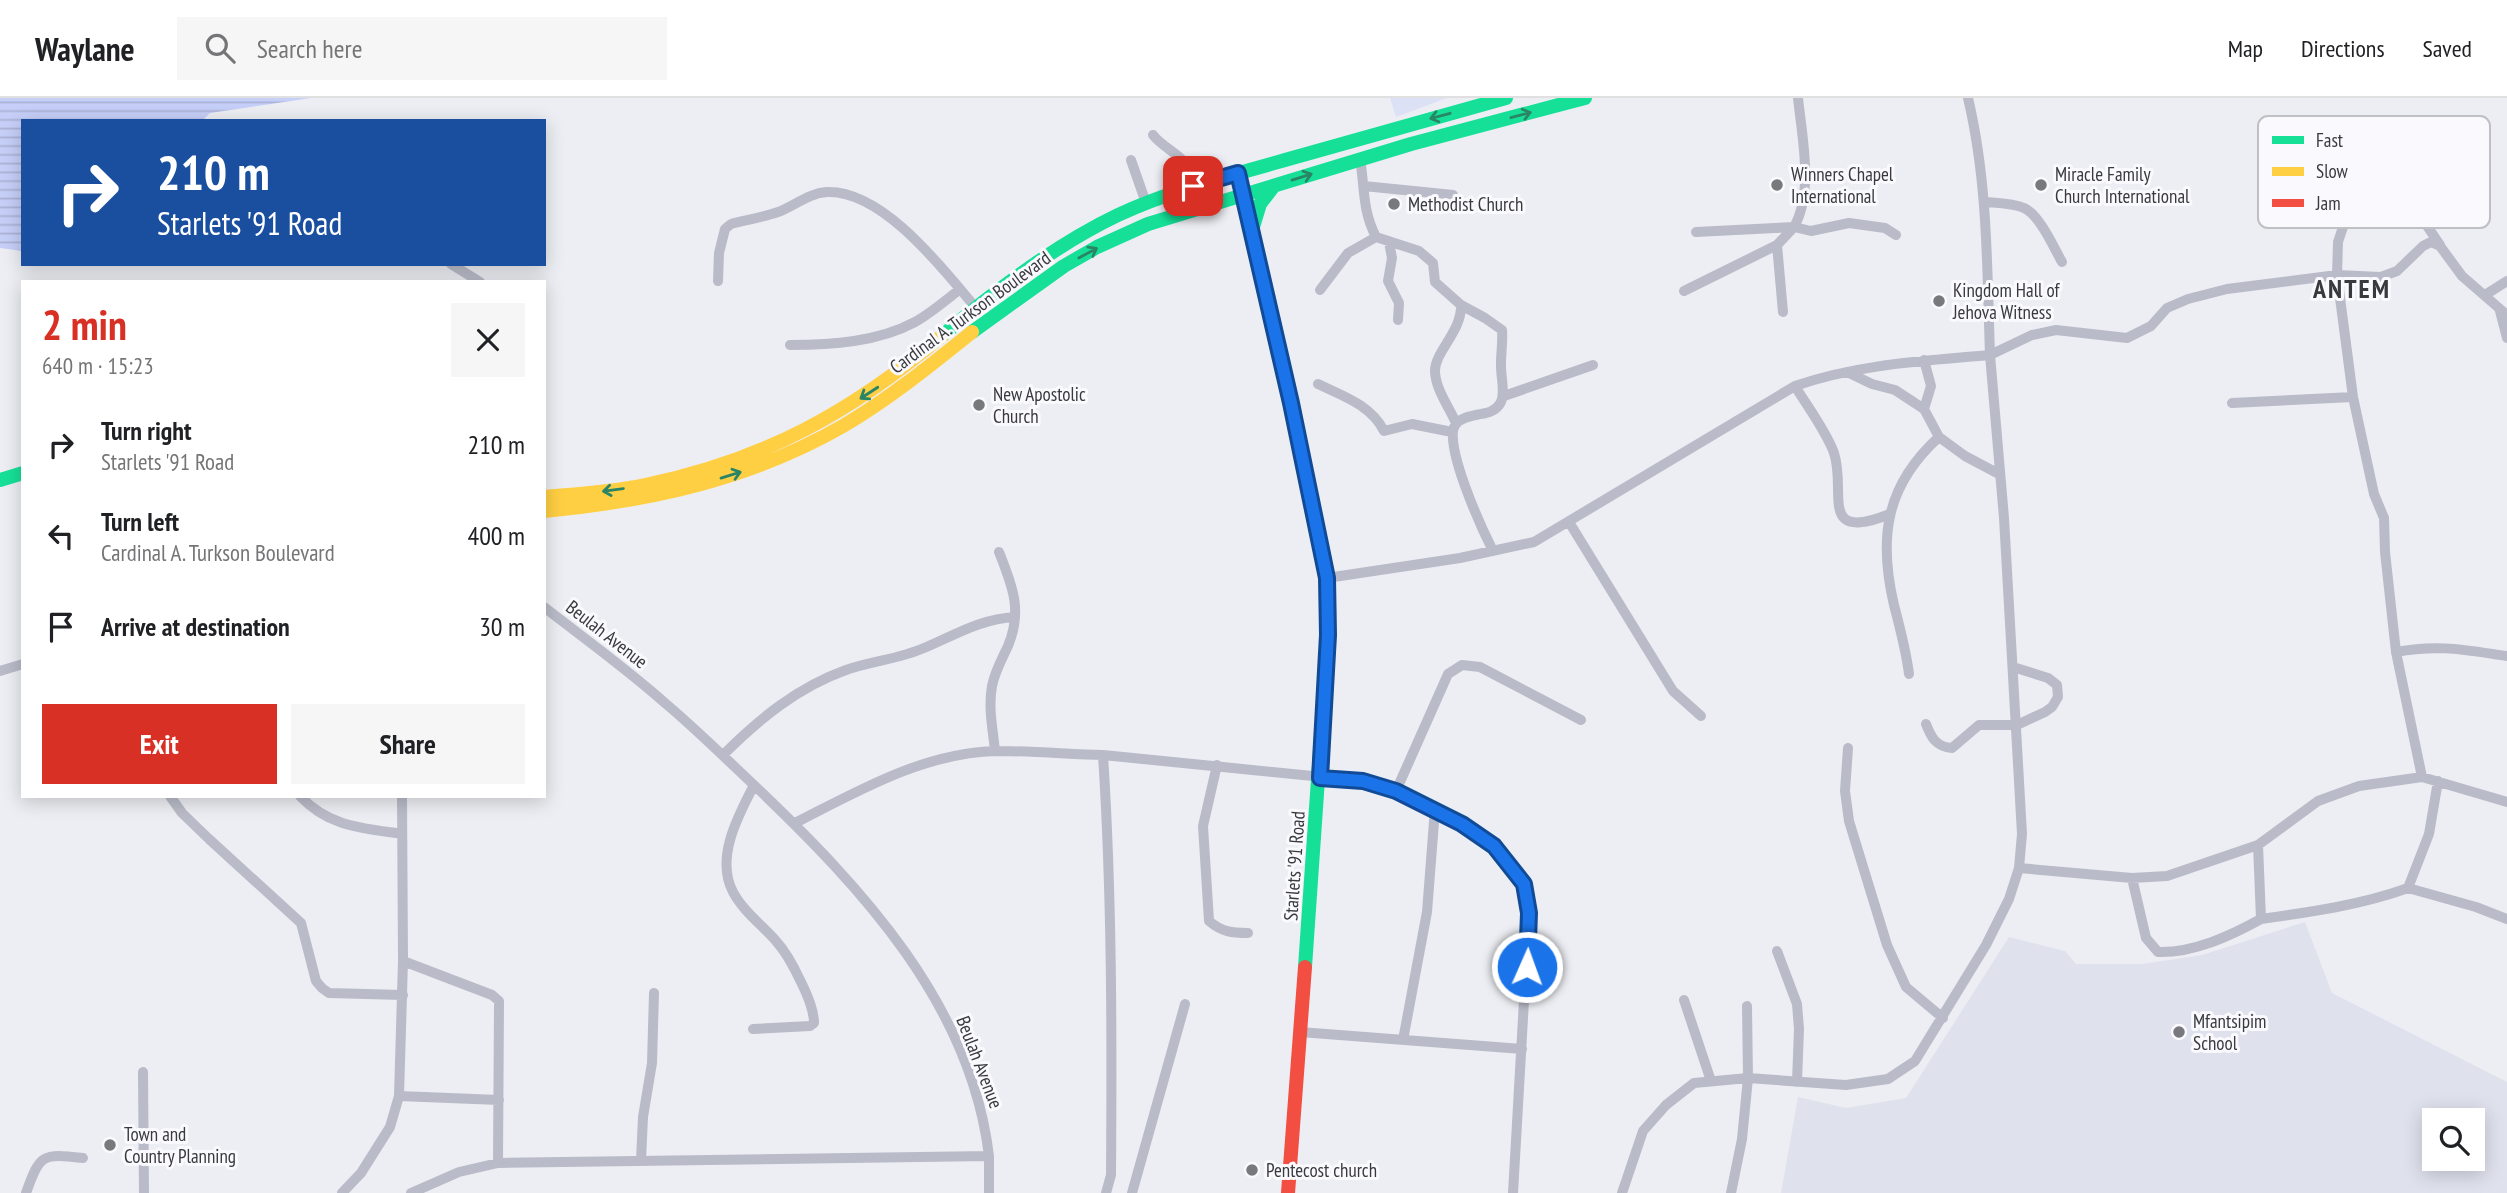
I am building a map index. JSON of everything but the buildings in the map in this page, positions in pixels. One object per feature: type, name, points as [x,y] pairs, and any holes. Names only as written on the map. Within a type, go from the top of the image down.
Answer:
[{"type":"street","name":"Cardinal A. Turkson Boulevard","points":[[546,497],[609,491],[680,477],[746,456],[787,439],[874,390],[976,308],[1047,257],[1096,226],[1146,203],[1193,186],[1506,98]]},
{"type":"street","name":"Cardinal A. Turkson Boulevard","points":[[546,511],[619,502],[685,488],[732,476],[816,442],[882,401],[985,320],[1057,270],[1131,231],[1172,215],[1273,187],[1389,150],[1585,98]]},
{"type":"street","points":[[1684,291],[1777,245],[1802,214],[1805,197],[1798,98]]},
{"type":"street","points":[[1622,1193],[1643,1131],[1666,1105],[1694,1083],[1748,1078],[1846,1085],[1888,1079],[1915,1061],[1943,1018],[2009,900],[2019,868],[2022,834],[2017,725],[1990,355],[1985,202],[1968,98]]},
{"type":"street","points":[[1382,131],[1389,150]]},
{"type":"street","points":[[1153,135],[1161,146],[1176,155],[1189,168],[1193,186]]},
{"type":"street","points":[[1360,159],[1364,207],[1376,237],[1419,251],[1435,267],[1435,282],[1461,305],[1502,330],[1500,365],[1504,396],[1500,405],[1494,411],[1464,418],[1454,428]]},
{"type":"street","points":[[1132,160],[1146,203]]},
{"type":"street","name":"Starlets '91 Road","points":[[1238,173],[1245,194],[1327,578],[1328,635],[1320,778],[1288,1193]]},
{"type":"street","points":[[1252,228],[1259,204],[1273,187]]},
{"type":"street","points":[[1364,187],[1453,195]]},
{"type":"street","points":[[718,281],[719,253],[724,229],[731,224],[782,211],[813,195],[828,192],[850,195],[889,216],[919,244],[976,308]]},
{"type":"street","points":[[1985,202],[2022,206],[2029,211],[2038,221],[2062,262]]},
{"type":"street","points":[[1696,232],[1794,227],[1811,231],[1849,223],[1885,228],[1896,235]]},
{"type":"street","points":[[2342,228],[2337,242],[2337,275],[2353,397],[2374,494],[2384,518],[2396,652],[2422,777]]},
{"type":"street","points":[[2428,228],[2462,276],[2503,313],[2507,338]]},
{"type":"street","points":[[1320,290],[1348,253],[1376,237]]},
{"type":"street","points":[[1389,242],[1392,258],[1388,281],[1399,303],[1398,320]]},
{"type":"street","points":[[1327,578],[1534,542],[1795,386],[1827,375],[1924,360],[1990,355],[2032,335],[2056,330],[2127,338],[2151,326],[2167,308],[2188,299],[2227,289],[2337,275],[2381,277],[2397,271],[2423,246],[2431,242],[2440,246]]},
{"type":"street","points":[[1777,245],[1783,312]]},
{"type":"street","points":[[455,266],[477,280]]},
{"type":"street","points":[[2485,295],[2507,281]]},
{"type":"street","points":[[790,345],[852,341],[896,329],[926,316],[960,289]]},
{"type":"street","points":[[1461,305],[1458,323],[1437,360],[1435,374],[1454,428],[1458,470],[1493,551]]},
{"type":"street","points":[[1924,360],[1931,386],[1924,409]]},
{"type":"street","points":[[1504,396],[1593,365]]},
{"type":"street","points":[[1847,372],[1871,384],[1895,390],[1924,409],[1939,438],[1999,474]]},
{"type":"street","points":[[1318,384],[1369,411],[1377,418],[1384,431],[1412,424],[1454,428]]},
{"type":"street","points":[[1795,386],[1833,451],[1837,478],[1837,509],[1846,519],[1866,523],[1890,514]]},
{"type":"street","points":[[2232,403],[2353,397]]},
{"type":"street","points":[[1909,674],[1887,563],[1890,514],[1897,489],[1917,457],[1939,438]]},
{"type":"street","points":[[0,480],[21,474]]},
{"type":"street","points":[[1569,523],[1673,691],[1702,716]]},
{"type":"street","points":[[995,751],[990,706],[992,685],[999,662],[1009,644],[1015,617],[1014,590],[999,552]]},
{"type":"street","name":"Beulah Avenue","points":[[546,609],[647,687],[795,823],[901,945],[929,986],[961,1049],[985,1125],[989,1156],[989,1193]]},
{"type":"street","points":[[723,755],[753,725],[820,681],[866,664],[916,651],[988,620],[1015,617]]},
{"type":"street","points":[[2396,652],[2423,647],[2447,647],[2507,656]]},
{"type":"street","points":[[0,671],[21,665]]},
{"type":"street","points":[[1396,791],[1448,674],[1462,665],[1480,667],[1581,720]]},
{"type":"street","points":[[1926,724],[1931,738],[1944,747],[1952,748],[1979,725],[2017,725],[2052,707],[2058,697],[2057,685],[2048,678],[2013,667]]},
{"type":"street","points":[[1848,748],[1845,791],[1849,821],[1887,945],[1906,988],[1943,1018]]},
{"type":"street","points":[[795,823],[883,778],[959,756],[995,751],[1103,755],[1363,781],[1396,791],[1435,809],[1494,846],[1524,884],[1529,913],[1513,1193]]},
{"type":"street","points":[[1103,755],[1110,864],[1113,1025],[1111,1175],[1106,1193]]},
{"type":"street","points":[[1217,765],[1203,826],[1209,921],[1219,930],[1228,933],[1248,933]]},
{"type":"street","points":[[2019,868],[2132,878],[2167,876],[2258,845],[2318,801],[2360,786],[2422,777],[2507,802]]},
{"type":"street","points":[[2408,888],[2429,834],[2438,781]]},
{"type":"street","points":[[753,1030],[810,1026],[814,1023],[806,992],[791,960],[744,908],[733,892],[728,878],[730,838],[736,819],[754,785]]},
{"type":"street","points":[[172,798],[209,839],[300,923],[316,981],[321,988],[329,993],[403,995]]},
{"type":"street","points":[[302,798],[314,811],[341,823],[402,834]]},
{"type":"street","points":[[342,1193],[361,1173],[390,1127],[399,1096],[403,995],[402,798]]},
{"type":"street","points":[[1403,1040],[1427,912],[1435,809]]},
{"type":"street","points":[[2258,845],[2261,919]]},
{"type":"street","points":[[2132,878],[2146,938],[2158,952],[2176,953],[2221,939],[2261,919],[2319,911],[2386,896],[2408,888],[2476,906],[2507,919]]},
{"type":"street","points":[[1777,951],[1797,1004],[1797,1082]]},
{"type":"street","points":[[403,961],[492,995],[499,1001],[498,1163]]},
{"type":"street","points":[[641,1160],[643,1117],[652,1063],[654,993]]},
{"type":"street","points":[[1684,1000],[1711,1081]]},
{"type":"street","points":[[1132,1193],[1185,1004]]},
{"type":"street","points":[[1731,1193],[1742,1139],[1748,1078],[1746,1006]]},
{"type":"street","points":[[1300,1032],[1522,1049]]},
{"type":"street","points":[[143,1072],[144,1193]]},
{"type":"street","points":[[399,1096],[499,1100]]},
{"type":"street","points":[[26,1193],[34,1172],[46,1157],[54,1154],[83,1158]]},
{"type":"street","points":[[411,1193],[459,1172],[498,1163],[989,1156]]},
{"type":"shaded area","points":[[1390,98],[1447,98],[1396,117]]},
{"type":"shaded area","name":"Mfantsipim School","points":[[2305,922],[2332,993],[2507,1082],[2507,1193],[1781,1193],[1798,1097],[1846,1108],[1906,1098],[2009,937],[2065,951],[2076,964],[2142,964],[2202,955]]},
{"type":"water","points":[[0,98],[311,98],[210,113],[204,119],[21,119],[21,251],[0,248]]},
{"type":"traffic: fast","points":[[943,335],[984,301],[1049,254],[1138,206],[1222,178],[1506,98]]},
{"type":"traffic: fast","points":[[972,332],[1064,266],[1097,247],[1148,224],[1411,144],[1585,98]]},
{"type":"traffic: fast","points":[[1238,173],[1245,194],[1327,578],[1328,635],[1305,967]]},
{"type":"traffic: fast","points":[[1253,227],[1260,204],[1273,187]]},
{"type":"traffic: fast","points":[[0,480],[21,474]]},
{"type":"traffic: slow","points":[[546,511],[660,494],[736,474],[772,460],[860,416],[972,332]]},
{"type":"traffic: slow","points":[[546,497],[645,485],[688,475],[767,447],[804,430],[875,388],[943,335]]},
{"type":"traffic: jam","points":[[1288,1193],[1305,967]]},
{"type":"place","name":"Winners Chapel International","points":[[1777,185]]},
{"type":"place","name":"Miracle Family Church International","points":[[2041,185]]},
{"type":"place","name":"Methodist Church","points":[[1394,204]]},
{"type":"place","name":"Kingdom Hall of Jehova Witness","points":[[1939,301]]},
{"type":"place","name":"New Apostolic Church","points":[[979,405]]},
{"type":"place","name":"Mfantsipim School","points":[[2179,1032]]},
{"type":"place","name":"Town and Country Planning","points":[[110,1145]]},
{"type":"place","name":"Pentecost church","points":[[1252,1170]]},
{"type":"district","name":"ANTEM","points":[[2352,289]]},
{"type":"route","points":[[1193,186],[1238,173],[1245,194],[1310,488],[1327,578],[1328,635],[1320,778],[1363,781],[1396,791],[1462,824],[1494,846],[1524,884],[1529,913],[1527,967]]}]
